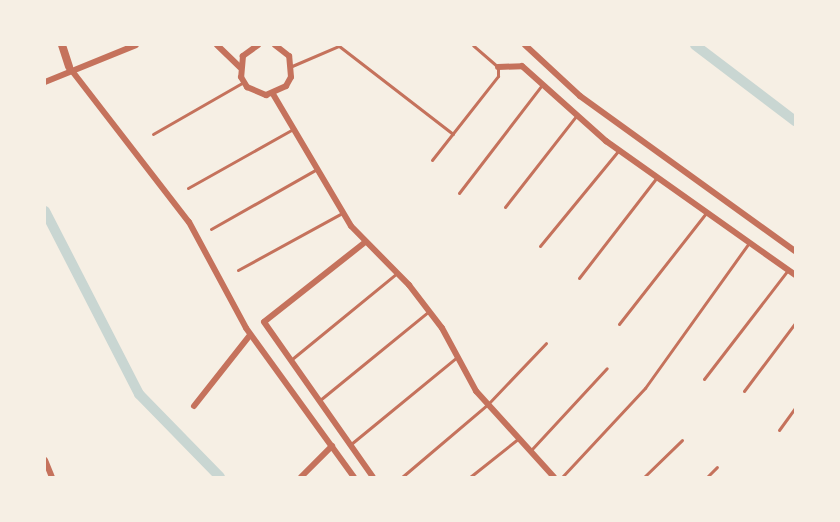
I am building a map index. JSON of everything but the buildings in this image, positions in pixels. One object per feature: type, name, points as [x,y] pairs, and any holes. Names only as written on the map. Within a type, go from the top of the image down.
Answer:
[{"type":"street","points":[[62,45],[69,67],[189,222],[250,335],[354,477]]},
{"type":"street","points":[[45,82],[69,67],[136,45]]},
{"type":"street","points":[[217,45],[240,67],[244,82],[256,93],[273,94],[286,86],[292,66],[275,45]]},
{"type":"street","points":[[240,67],[258,45]]},
{"type":"street","points":[[525,45],[580,96],[795,251]]},
{"type":"street","points":[[498,67],[514,63],[618,151],[658,175],[795,275]]},
{"type":"street","points":[[273,94],[364,243],[397,274],[429,311],[488,404],[532,449],[554,477]]},
{"type":"street","points":[[364,243],[264,322],[373,477]]},
{"type":"street","points":[[194,406],[250,335]]},
{"type":"street","points":[[301,477],[332,446]]},
{"type":"street","points":[[45,459],[52,477]]},
{"type":"lane","points":[[432,160],[498,76],[498,67],[473,45]]},
{"type":"lane","points":[[292,66],[340,46],[453,134]]},
{"type":"lane","points":[[153,134],[244,82]]},
{"type":"lane","points":[[459,193],[542,85]]},
{"type":"lane","points":[[505,207],[576,116]]},
{"type":"lane","points":[[188,188],[294,128]]},
{"type":"lane","points":[[540,246],[618,151]]},
{"type":"lane","points":[[211,229],[318,168]]},
{"type":"lane","points":[[579,278],[658,175]]},
{"type":"lane","points":[[238,270],[343,212]]},
{"type":"lane","points":[[619,324],[707,212]]},
{"type":"lane","points":[[562,477],[645,388],[749,243]]},
{"type":"lane","points":[[704,379],[788,270]]},
{"type":"lane","points":[[290,360],[397,274]]},
{"type":"lane","points":[[319,401],[429,311]]},
{"type":"lane","points":[[744,391],[795,324]]},
{"type":"lane","points":[[402,477],[488,404],[546,343]]},
{"type":"lane","points":[[349,445],[457,357]]},
{"type":"lane","points":[[532,449],[607,368]]},
{"type":"lane","points":[[778,430],[795,408]]},
{"type":"lane","points":[[470,477],[520,437]]},
{"type":"lane","points":[[644,477],[682,440]]},
{"type":"lane","points":[[707,477],[717,467]]},
{"type":"waterway","points":[[695,45],[795,121]]},
{"type":"waterway","points":[[45,211],[139,394],[220,477]]}]
